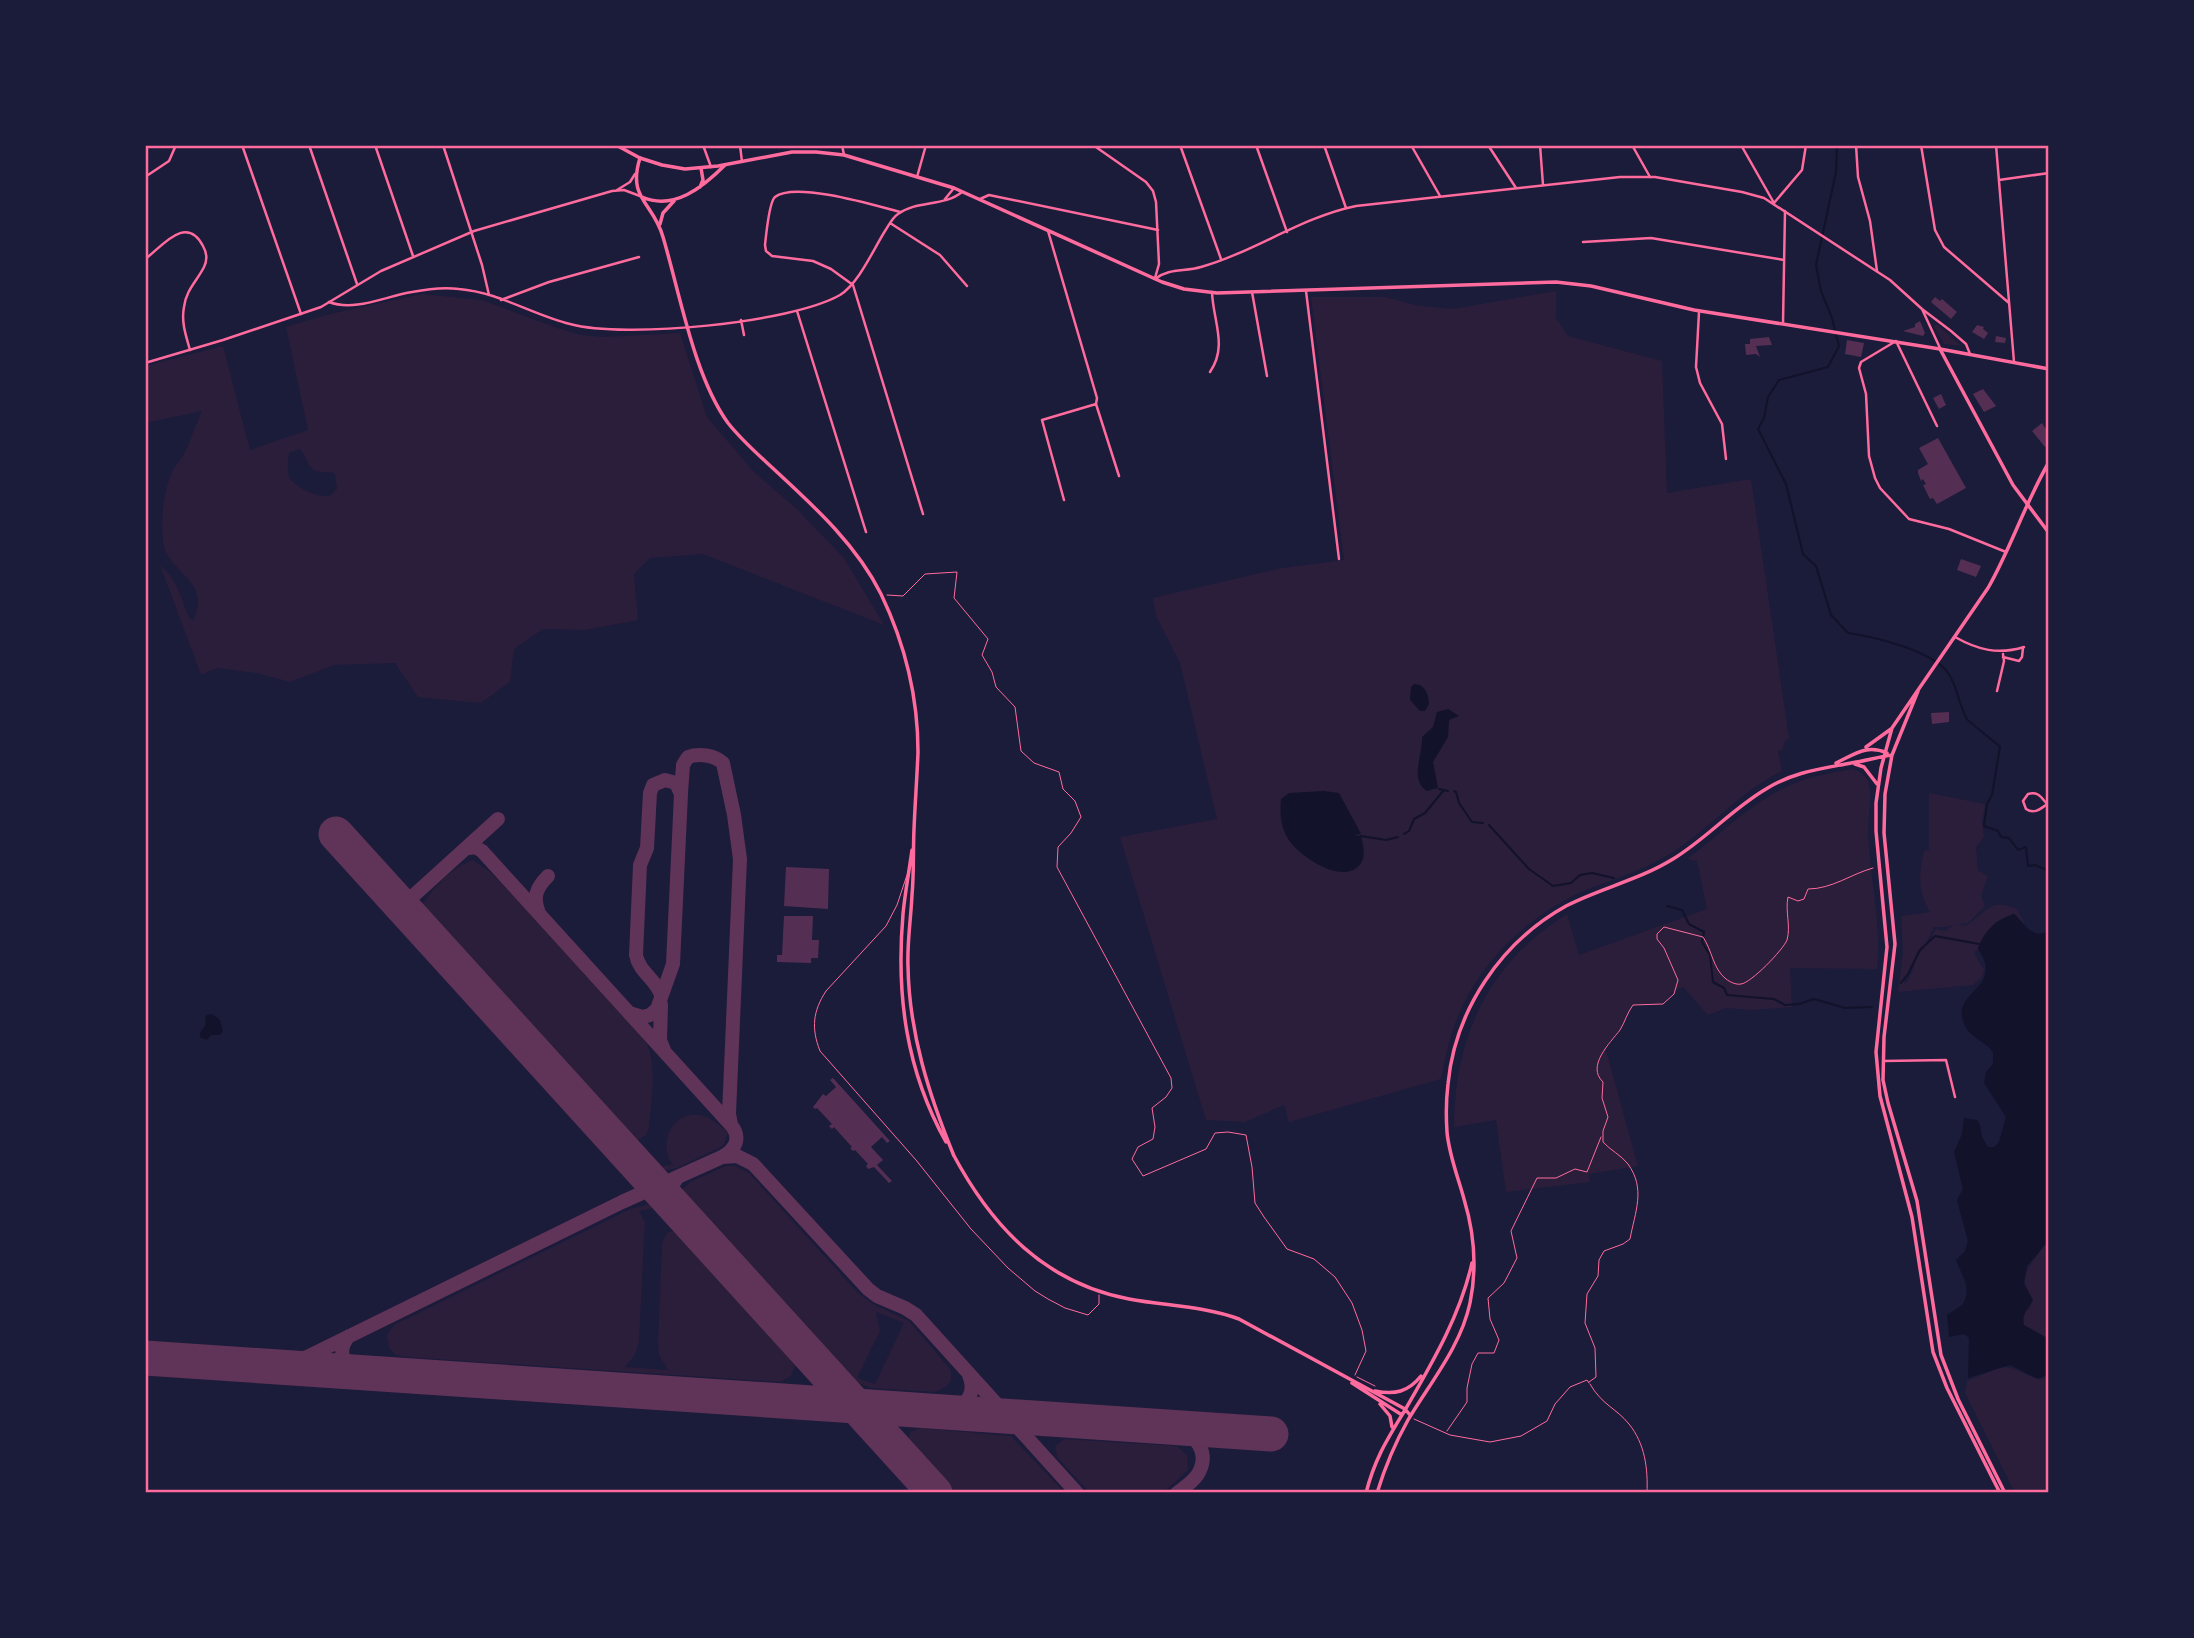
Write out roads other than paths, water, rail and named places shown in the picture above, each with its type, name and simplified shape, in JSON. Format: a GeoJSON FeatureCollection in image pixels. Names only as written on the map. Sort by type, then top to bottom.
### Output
{"type":"FeatureCollection","features":[{"type":"Feature","properties":{"kind":"main road"},"geometry":{"type":"LineString","coordinates":[[616,145],[640,158],[670,167],[701,169],[792,152],[844,155],[954,188],[1155,279],[1184,289],[1252,292],[1549,282],[1591,286],[1699,311],[1896,341],[2049,369]]}},
{"type":"Feature","properties":{"kind":"main road"},"geometry":{"type":"LineString","coordinates":[[640,158],[635,174],[635,186],[660,226],[708,386],[727,421],[748,445],[836,530],[854,552],[880,592],[900,639],[915,706],[918,754],[908,963],[912,1020],[932,1096],[954,1156]]}},
{"type":"Feature","properties":{"kind":"main road"},"geometry":{"type":"LineString","coordinates":[[660,226],[663,213],[676,200],[699,189],[725,165]]}},
{"type":"Feature","properties":{"kind":"main road"},"geometry":{"type":"LineString","coordinates":[[699,189],[703,180],[701,169]]}},
{"type":"Feature","properties":{"kind":"main road"},"geometry":{"type":"LineString","coordinates":[[641,197],[649,200],[676,200]]}},
{"type":"Feature","properties":{"kind":"main road"},"geometry":{"type":"LineString","coordinates":[[1940,349],[2004,470],[2049,533]]}},
{"type":"Feature","properties":{"kind":"main road"},"geometry":{"type":"LineString","coordinates":[[2000,1493],[1938,1366],[1930,1339],[1909,1203],[1884,1114],[1877,1077],[1877,1037],[1887,947],[1876,831],[1878,786],[1892,728],[1988,588],[2049,462]]}},
{"type":"Feature","properties":{"kind":"main road"},"geometry":{"type":"LineString","coordinates":[[1921,683],[1892,755],[1886,781],[1884,814],[1895,931],[1895,957],[1884,1037],[1886,1094],[1917,1201],[1938,1343],[1947,1375],[2005,1493]]}},
{"type":"Feature","properties":{"kind":"main road"},"geometry":{"type":"LineString","coordinates":[[1832,765],[1862,749],[1892,728]]}},
{"type":"Feature","properties":{"kind":"main road"},"geometry":{"type":"LineString","coordinates":[[1862,749],[1872,748],[1892,755]]}},
{"type":"Feature","properties":{"kind":"main road"},"geometry":{"type":"LineString","coordinates":[[1377,1493],[1385,1467],[1408,1421],[1462,1329],[1473,1288],[1471,1229],[1447,1133],[1448,1083],[1461,1028],[1475,996],[1495,967],[1531,931],[1567,906],[1659,868],[1684,853],[1750,800],[1779,781],[1801,772],[1849,764],[1885,754]]}},
{"type":"Feature","properties":{"kind":"main road"},"geometry":{"type":"LineString","coordinates":[[1849,764],[1864,767],[1878,786]]}},
{"type":"Feature","properties":{"kind":"main road"},"geometry":{"type":"LineString","coordinates":[[914,831],[903,911],[900,961],[903,1020],[919,1083],[933,1117],[978,1198],[1008,1235],[1038,1259],[1099,1291],[1127,1298],[1209,1310],[1232,1317],[1269,1334],[1402,1415],[1412,1418]]}},
{"type":"Feature","properties":{"kind":"main road"},"geometry":{"type":"LineString","coordinates":[[1366,1493],[1376,1462],[1391,1432],[1460,1308],[1472,1257]]}},
{"type":"Feature","properties":{"kind":"main road"},"geometry":{"type":"LineString","coordinates":[[1927,1314],[1933,1313]]}},
{"type":"Feature","properties":{"kind":"main road"},"geometry":{"type":"LineString","coordinates":[[1363,1386],[1389,1393],[1404,1390],[1419,1378],[1430,1363]]}},
{"type":"Feature","properties":{"kind":"main road"},"geometry":{"type":"LineString","coordinates":[[1346,1379],[1405,1409],[1412,1418]]}},
{"type":"Feature","properties":{"kind":"main road"},"geometry":{"type":"LineString","coordinates":[[1374,1398],[1390,1416],[1391,1432]]}},
{"type":"Feature","properties":{"kind":"street"},"geometry":{"type":"LineString","coordinates":[[145,177],[169,161],[176,145]]}},
{"type":"Feature","properties":{"kind":"street"},"geometry":{"type":"LineString","coordinates":[[242,145],[301,314]]}},
{"type":"Feature","properties":{"kind":"street"},"geometry":{"type":"LineString","coordinates":[[309,145],[358,286]]}},
{"type":"Feature","properties":{"kind":"street"},"geometry":{"type":"LineString","coordinates":[[375,145],[413,256]]}},
{"type":"Feature","properties":{"kind":"street"},"geometry":{"type":"LineString","coordinates":[[443,145],[489,295]]}},
{"type":"Feature","properties":{"kind":"street"},"geometry":{"type":"LineString","coordinates":[[703,145],[711,167]]}},
{"type":"Feature","properties":{"kind":"street"},"geometry":{"type":"LineString","coordinates":[[740,145],[742,162]]}},
{"type":"Feature","properties":{"kind":"street"},"geometry":{"type":"LineString","coordinates":[[842,145],[844,155]]}},
{"type":"Feature","properties":{"kind":"street"},"geometry":{"type":"LineString","coordinates":[[917,177],[926,145]]}},
{"type":"Feature","properties":{"kind":"street"},"geometry":{"type":"LineString","coordinates":[[1093,145],[1152,188],[1156,199],[1158,230],[1159,264],[1155,279]]}},
{"type":"Feature","properties":{"kind":"street"},"geometry":{"type":"LineString","coordinates":[[1180,145],[1221,259]]}},
{"type":"Feature","properties":{"kind":"street"},"geometry":{"type":"LineString","coordinates":[[1256,145],[1287,232]]}},
{"type":"Feature","properties":{"kind":"street"},"geometry":{"type":"LineString","coordinates":[[1324,145],[1346,208]]}},
{"type":"Feature","properties":{"kind":"street"},"geometry":{"type":"LineString","coordinates":[[1488,145],[1516,188]]}},
{"type":"Feature","properties":{"kind":"street"},"geometry":{"type":"LineString","coordinates":[[1540,145],[1543,185]]}},
{"type":"Feature","properties":{"kind":"street"},"geometry":{"type":"LineString","coordinates":[[1632,145],[1650,177]]}},
{"type":"Feature","properties":{"kind":"street"},"geometry":{"type":"LineString","coordinates":[[1741,145],[1774,203]]}},
{"type":"Feature","properties":{"kind":"street"},"geometry":{"type":"LineString","coordinates":[[1774,203],[1803,167],[1806,145]]}},
{"type":"Feature","properties":{"kind":"street"},"geometry":{"type":"LineString","coordinates":[[1856,145],[1858,177],[1870,221],[1877,271]]}},
{"type":"Feature","properties":{"kind":"street"},"geometry":{"type":"LineString","coordinates":[[1921,145],[1935,230],[1944,247],[2009,303]]}},
{"type":"Feature","properties":{"kind":"street"},"geometry":{"type":"LineString","coordinates":[[1996,145],[2014,362]]}},
{"type":"Feature","properties":{"kind":"street"},"geometry":{"type":"LineString","coordinates":[[1413,146],[1440,195]]}},
{"type":"Feature","properties":{"kind":"street"},"geometry":{"type":"LineString","coordinates":[[1999,180],[2049,173]]}},
{"type":"Feature","properties":{"kind":"street"},"geometry":{"type":"LineString","coordinates":[[145,363],[301,314],[329,302],[381,271],[471,231],[615,191],[630,182],[635,174]]}},
{"type":"Feature","properties":{"kind":"street"},"geometry":{"type":"LineString","coordinates":[[1155,279],[1167,271],[1198,268],[1346,208],[1440,195],[1625,177],[1650,177],[1742,192],[1774,203],[1877,271],[1966,344],[1970,354]]}},
{"type":"Feature","properties":{"kind":"street"},"geometry":{"type":"LineString","coordinates":[[945,200],[954,188]]}},
{"type":"Feature","properties":{"kind":"street"},"geometry":{"type":"LineString","coordinates":[[615,191],[627,191],[641,197]]}},
{"type":"Feature","properties":{"kind":"street"},"geometry":{"type":"LineString","coordinates":[[329,302],[351,306],[442,288],[489,295],[588,328],[629,330],[741,320],[797,310],[826,301],[853,285],[890,223],[900,212],[922,204],[955,198],[962,192]]}},
{"type":"Feature","properties":{"kind":"street"},"geometry":{"type":"LineString","coordinates":[[900,212],[824,194],[782,194],[773,200],[765,243],[767,252],[774,256],[800,257],[813,261],[831,269],[853,285],[923,514]]}},
{"type":"Feature","properties":{"kind":"street"},"geometry":{"type":"LineString","coordinates":[[980,199],[989,195],[1158,230]]}},
{"type":"Feature","properties":{"kind":"street"},"geometry":{"type":"LineString","coordinates":[[1783,323],[1786,211]]}},
{"type":"Feature","properties":{"kind":"street"},"geometry":{"type":"LineString","coordinates":[[890,223],[940,255],[967,286]]}},
{"type":"Feature","properties":{"kind":"street"},"geometry":{"type":"LineString","coordinates":[[1048,231],[1097,398],[1096,404],[1119,475]]}},
{"type":"Feature","properties":{"kind":"street"},"geometry":{"type":"LineString","coordinates":[[145,259],[166,239],[177,234],[192,235],[203,246],[205,265],[190,288],[183,310],[190,350]]}},
{"type":"Feature","properties":{"kind":"street"},"geometry":{"type":"LineString","coordinates":[[1583,242],[1651,238],[1784,260]]}},
{"type":"Feature","properties":{"kind":"street"},"geometry":{"type":"LineString","coordinates":[[501,300],[549,282],[639,257]]}},
{"type":"Feature","properties":{"kind":"street"},"geometry":{"type":"LineString","coordinates":[[1306,290],[1339,559]]}},
{"type":"Feature","properties":{"kind":"street"},"geometry":{"type":"LineString","coordinates":[[1210,372],[1219,359],[1220,351],[1220,335],[1212,307],[1212,292]]}},
{"type":"Feature","properties":{"kind":"street"},"geometry":{"type":"LineString","coordinates":[[1252,292],[1267,376]]}},
{"type":"Feature","properties":{"kind":"street"},"geometry":{"type":"LineString","coordinates":[[1922,309],[1940,349]]}},
{"type":"Feature","properties":{"kind":"street"},"geometry":{"type":"LineString","coordinates":[[797,310],[866,532]]}},
{"type":"Feature","properties":{"kind":"street"},"geometry":{"type":"LineString","coordinates":[[1699,311],[1696,367],[1700,383],[1722,424],[1726,460]]}},
{"type":"Feature","properties":{"kind":"street"},"geometry":{"type":"LineString","coordinates":[[741,320],[744,335]]}},
{"type":"Feature","properties":{"kind":"street"},"geometry":{"type":"LineString","coordinates":[[1937,426],[1896,341],[1859,364],[1866,396],[1872,470],[1880,488],[1901,512],[1916,522],[1949,529],[2006,552]]}},
{"type":"Feature","properties":{"kind":"street"},"geometry":{"type":"LineString","coordinates":[[1064,500],[1042,420],[1096,404]]}},
{"type":"Feature","properties":{"kind":"street"},"geometry":{"type":"LineString","coordinates":[[1955,637],[1982,649],[2019,661],[2024,647],[2003,655]]}},
{"type":"Feature","properties":{"kind":"street"},"geometry":{"type":"LineString","coordinates":[[1997,691],[2003,655]]}},
{"type":"Feature","properties":{"kind":"street"},"geometry":{"type":"LineString","coordinates":[[2034,793],[2048,803],[2032,812],[2026,809],[2023,801],[2028,794],[2034,793]]}},
{"type":"Feature","properties":{"kind":"street"},"geometry":{"type":"LineString","coordinates":[[1884,1061],[1946,1060],[1955,1097]]}},
{"type":"Feature","properties":{"kind":"lane"},"geometry":{"type":"LineString","coordinates":[[909,866],[897,905],[886,926],[826,990],[819,1002],[814,1020],[820,1051],[916,1160],[971,1229],[1023,1282],[1065,1308],[1088,1315],[1099,1304],[1099,1291]]}},
{"type":"Feature","properties":{"kind":"waterway"},"geometry":{"type":"LineString","coordinates":[[1837,145],[1836,172],[1816,265],[1821,291],[1839,346],[1828,367],[1779,380],[1768,397],[1764,418],[1758,429],[1786,484],[1803,554],[1816,566],[1831,615],[1848,633],[1913,650],[1945,669],[1967,719],[2000,747],[1984,826],[1998,831],[2001,837],[2009,838],[2018,850],[2026,847],[2028,866],[2035,865],[2049,871]]}},
{"type":"Feature","properties":{"kind":"waterway"},"geometry":{"type":"LineString","coordinates":[[1439,789],[1448,791]]}},
{"type":"Feature","properties":{"kind":"waterway"},"geometry":{"type":"LineString","coordinates":[[1404,834],[1409,831],[1414,819],[1425,813],[1443,791]]}},
{"type":"Feature","properties":{"kind":"waterway"},"geometry":{"type":"LineString","coordinates":[[1454,791],[1472,822],[1483,823]]}},
{"type":"Feature","properties":{"kind":"waterway"},"geometry":{"type":"LineString","coordinates":[[1489,825],[1529,869],[1553,886],[1571,883],[1580,875],[1592,873],[1614,878]]}},
{"type":"Feature","properties":{"kind":"waterway"},"geometry":{"type":"LineString","coordinates":[[1361,836],[1386,840],[1398,837]]}},
{"type":"Feature","properties":{"kind":"waterway"},"geometry":{"type":"LineString","coordinates":[[1667,906],[1682,910],[1689,924],[1704,932],[1702,942],[1710,955],[1713,982],[1724,988],[1727,995],[1774,999],[1785,1005],[1814,999],[1845,1008],[1872,1007]]}},
{"type":"Feature","properties":{"kind":"waterway"},"geometry":{"type":"LineString","coordinates":[[1901,983],[1920,950],[1935,936],[1979,944]]}}]}
